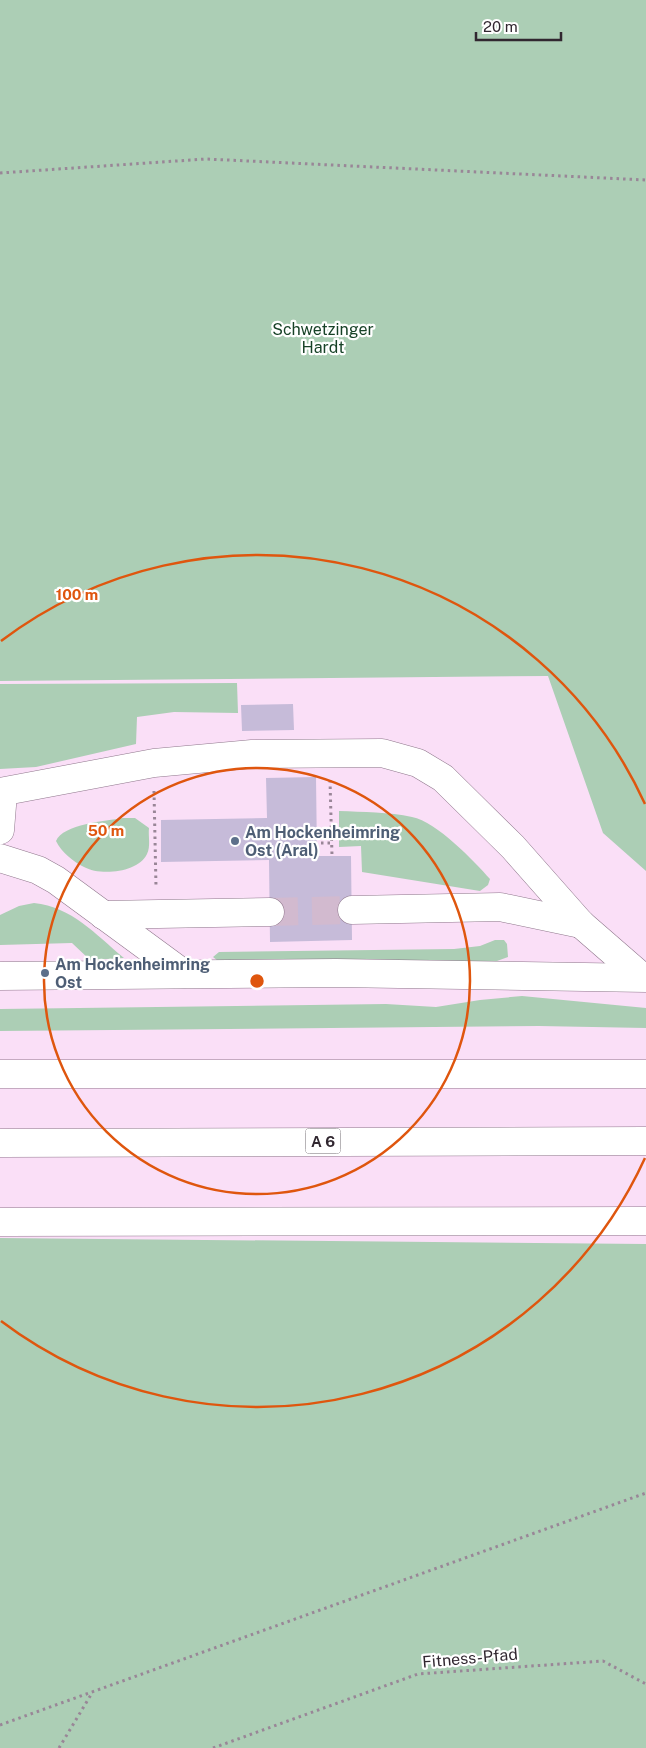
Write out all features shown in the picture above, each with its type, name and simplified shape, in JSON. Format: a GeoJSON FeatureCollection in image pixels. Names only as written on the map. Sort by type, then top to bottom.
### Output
{"type":"FeatureCollection","features":[{"type":"Feature","properties":{"kind":"main road"},"geometry":{"type":"LineString","coordinates":[[0,830],[2,793],[154,763],[252,754],[382,753],[418,763],[443,778],[513,847],[581,924],[644,978]]}},
{"type":"Feature","properties":{"kind":"main road"},"geometry":{"type":"LineString","coordinates":[[0,858],[38,870],[76,892],[103,915],[184,974]]}},
{"type":"Feature","properties":{"kind":"main road"},"geometry":{"type":"LineString","coordinates":[[352,910],[500,907],[581,924]]}},
{"type":"Feature","properties":{"kind":"main road"},"geometry":{"type":"LineString","coordinates":[[103,915],[270,912]]}},
{"type":"Feature","properties":{"kind":"main road"},"geometry":{"type":"LineString","coordinates":[[0,976],[356,973],[644,978]]}},
{"type":"Feature","properties":{"kind":"main road"},"geometry":{"type":"LineString","coordinates":[[0,1074],[646,1074]]}},
{"type":"Feature","properties":{"kind":"main road","name":"A 6"},"geometry":{"type":"LineString","coordinates":[[0,1143],[646,1141]]}},
{"type":"Feature","properties":{"kind":"main road"},"geometry":{"type":"LineString","coordinates":[[0,1222],[646,1221]]}},
{"type":"Feature","properties":{"kind":"path"},"geometry":{"type":"LineString","coordinates":[[0,173],[206,159],[646,180]]}},
{"type":"Feature","properties":{"kind":"path"},"geometry":{"type":"LineString","coordinates":[[330,752],[332,856]]}},
{"type":"Feature","properties":{"kind":"path"},"geometry":{"type":"LineString","coordinates":[[154,763],[156,914]]}},
{"type":"Feature","properties":{"kind":"path"},"geometry":{"type":"LineString","coordinates":[[308,843],[331,843]]}},
{"type":"Feature","properties":{"kind":"path"},"geometry":{"type":"LineString","coordinates":[[0,1725],[646,1493]]}},
{"type":"Feature","properties":{"kind":"path","name":"Fitness-Pfad"},"geometry":{"type":"LineString","coordinates":[[213,1748],[418,1674],[603,1661],[646,1684]]}},
{"type":"Feature","properties":{"kind":"path"},"geometry":{"type":"LineString","coordinates":[[59,1748],[93,1692]]}},
{"type":"Feature","properties":{"kind":"green space","name":"Schwetzinger Hardt"},"geometry":{"type":"Polygon","coordinates":[[[0,0],[646,0],[646,871],[603,833],[548,676],[0,681],[0,0]]]}},
{"type":"Feature","properties":{"kind":"green space"},"geometry":{"type":"Polygon","coordinates":[[[237,683],[238,713],[174,712],[137,717],[136,744],[36,767],[0,769],[0,684],[237,683]]]}},
{"type":"Feature","properties":{"kind":"green space"},"geometry":{"type":"Polygon","coordinates":[[[339,811],[394,814],[422,820],[443,834],[465,853],[490,879],[488,885],[480,891],[362,872],[361,846],[339,847],[339,811]]]}},
{"type":"Feature","properties":{"kind":"green space"},"geometry":{"type":"Polygon","coordinates":[[[123,818],[135,818],[149,828],[147,854],[136,865],[127,869],[109,872],[91,870],[68,856],[56,841],[60,835],[76,827],[123,818]]]}},
{"type":"Feature","properties":{"kind":"green space"},"geometry":{"type":"Polygon","coordinates":[[[34,903],[60,910],[72,916],[93,931],[124,958],[90,960],[72,943],[0,945],[0,915],[19,906],[34,903]]]}},
{"type":"Feature","properties":{"kind":"green space"},"geometry":{"type":"Polygon","coordinates":[[[495,940],[504,940],[507,944],[508,957],[497,961],[218,961],[213,957],[219,952],[454,949],[480,946],[495,940]]]}},
{"type":"Feature","properties":{"kind":"green space"},"geometry":{"type":"Polygon","coordinates":[[[522,996],[646,1008],[646,1028],[539,1026],[0,1031],[0,1009],[386,1004],[436,1007],[522,996]]]}},
{"type":"Feature","properties":{"kind":"green space"},"geometry":{"type":"Polygon","coordinates":[[[0,1238],[646,1244],[646,1748],[0,1748],[0,1238]]]}},
{"type":"Feature","properties":{"kind":"building"},"geometry":{"type":"Polygon","coordinates":[[[293,704],[294,730],[242,731],[241,705],[293,704]]]}},
{"type":"Feature","properties":{"kind":"building"},"geometry":{"type":"Polygon","coordinates":[[[316,777],[317,856],[351,856],[352,940],[270,942],[269,860],[161,862],[161,820],[267,818],[266,778],[316,777]]]}},
{"type":"Feature","properties":{"kind":"tunnel"},"geometry":{"type":"LineString","coordinates":[[270,912],[352,910]]}},
{"type":"Feature","properties":{"kind":"place","name":"Am Hockenheimring Ost (Aral)"},"geometry":{"type":"Point","coordinates":[235,841]}},
{"type":"Feature","properties":{"kind":"place","name":"Am Hockenheimring Ost"},"geometry":{"type":"Point","coordinates":[45,973]}}]}
